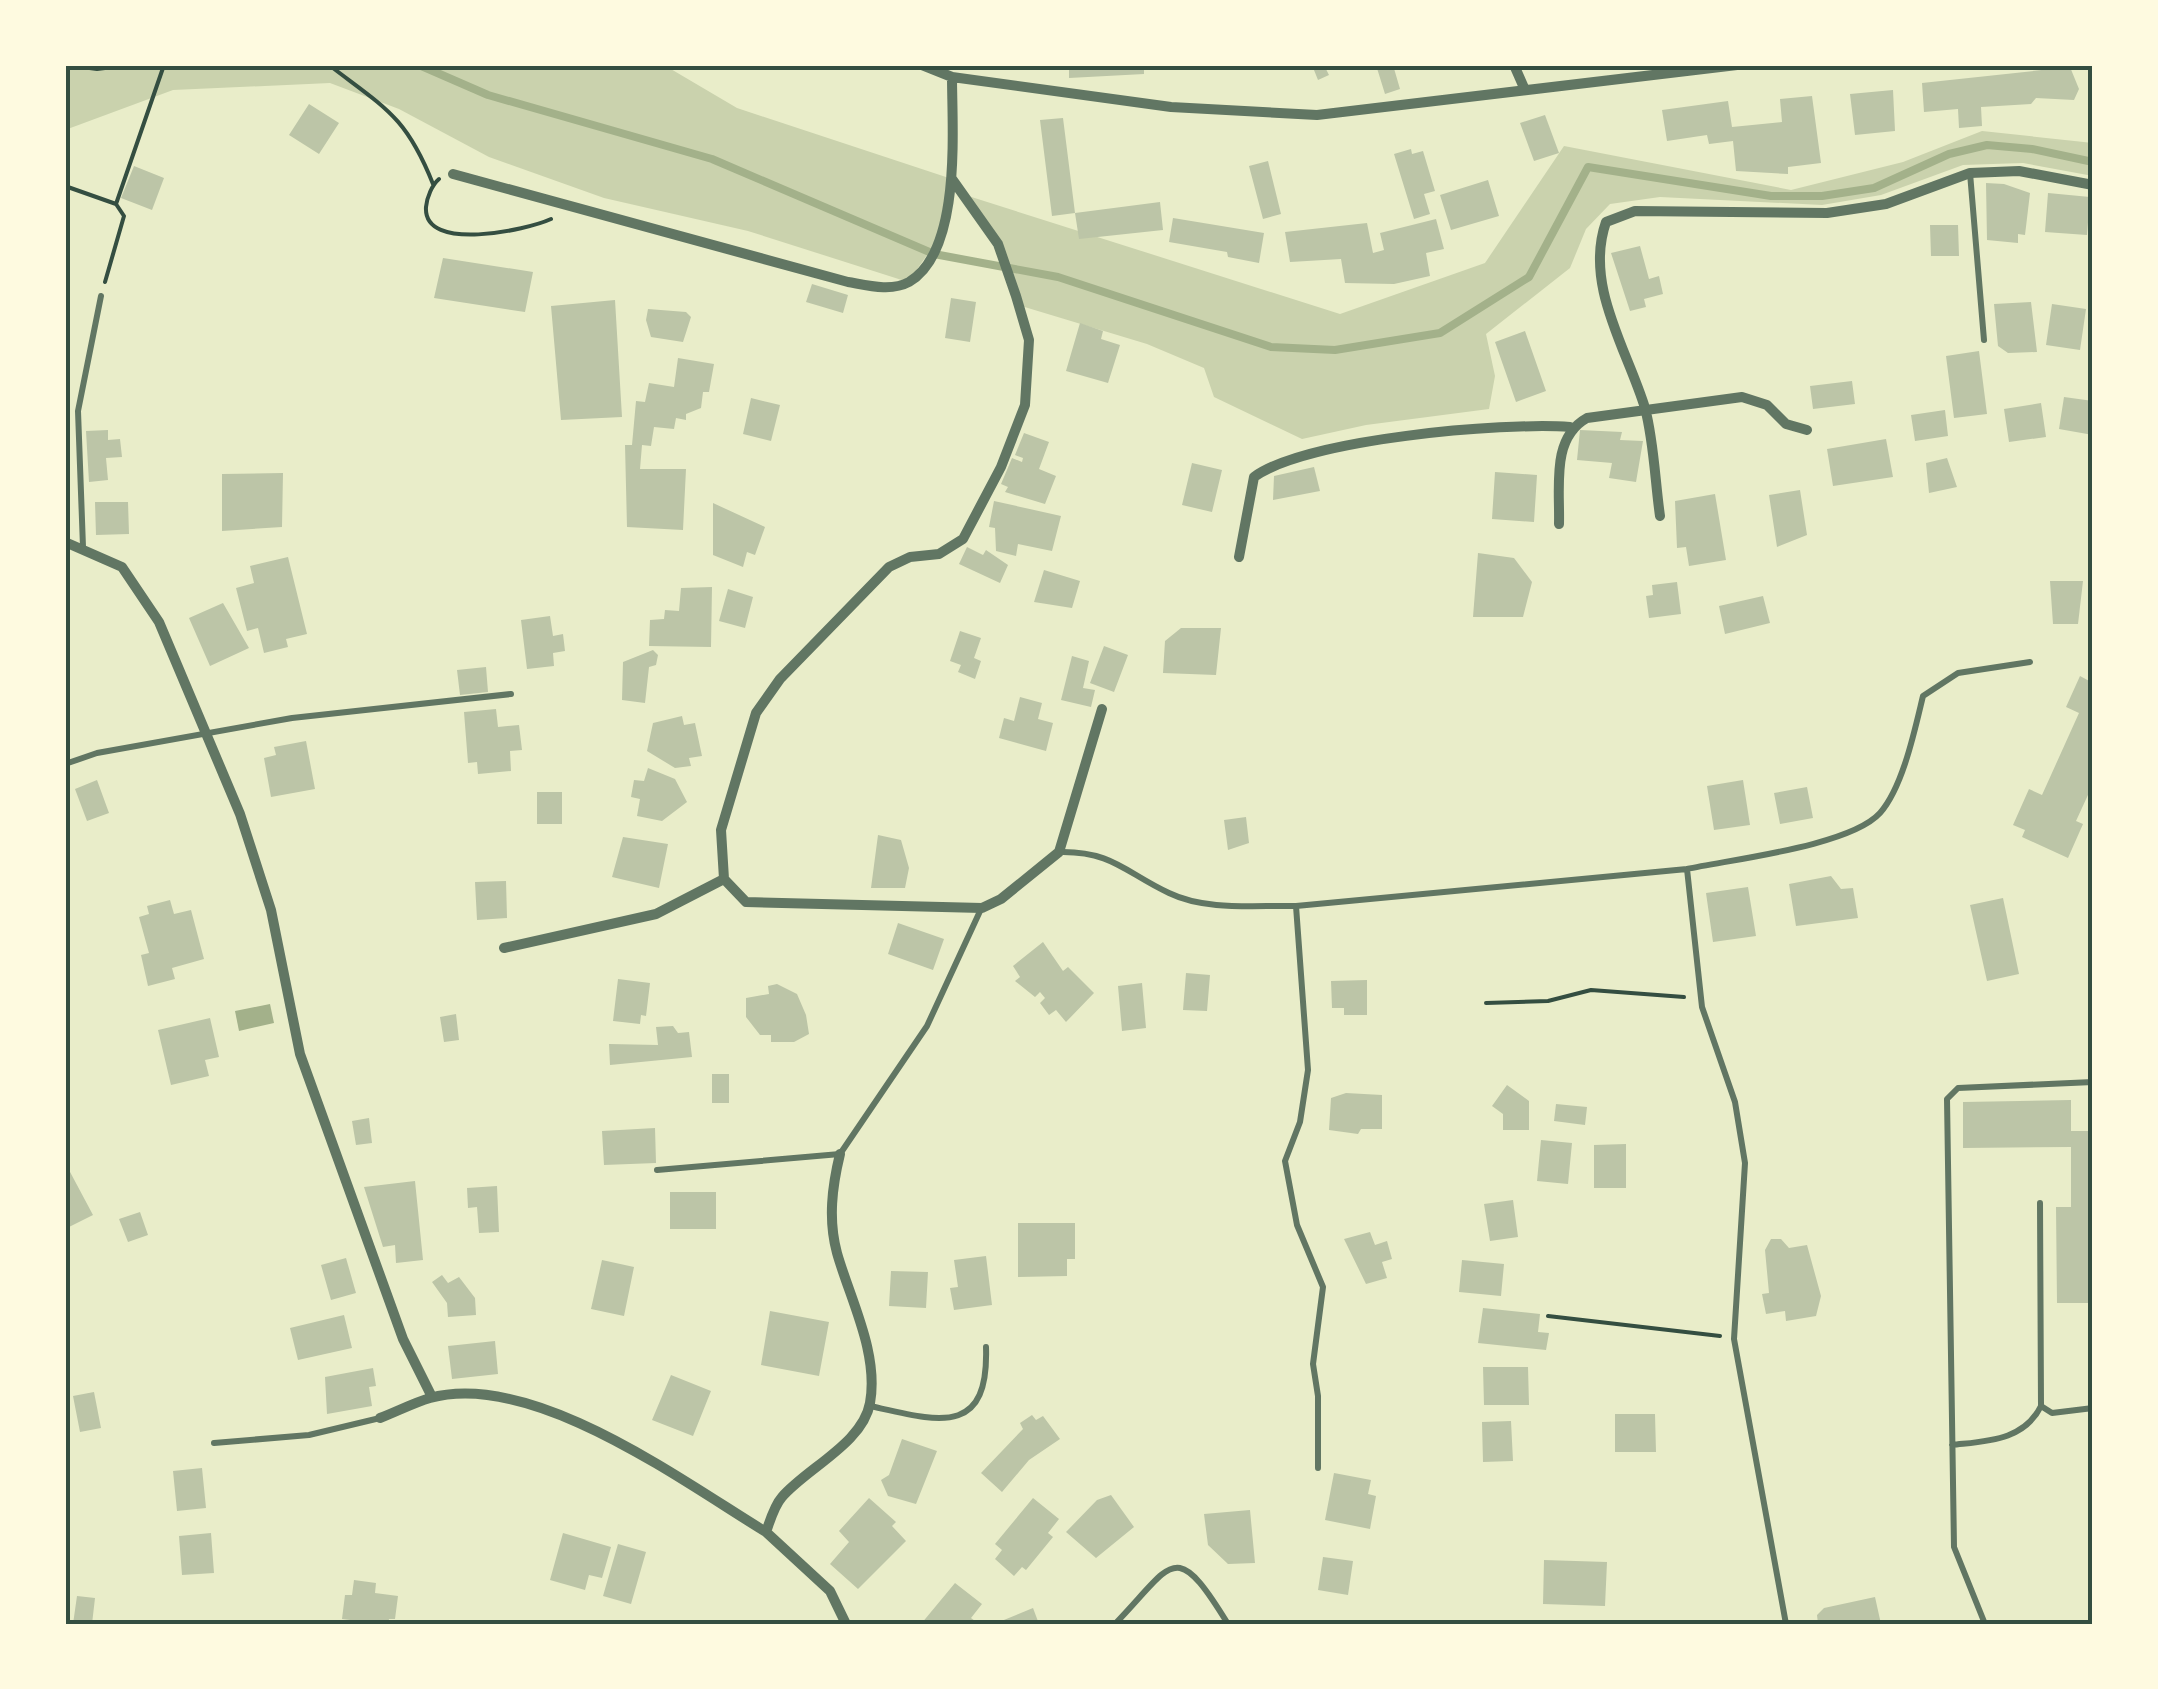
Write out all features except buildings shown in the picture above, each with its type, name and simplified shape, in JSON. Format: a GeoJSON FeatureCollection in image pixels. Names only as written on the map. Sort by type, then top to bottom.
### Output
{"type":"FeatureCollection","features":[{"type":"Feature","properties":{"kind":"street"},"geometry":{"type":"LineString","coordinates":[[922,65],[952,76],[1171,107],[1317,116],[1737,65]]}},
{"type":"Feature","properties":{"kind":"street"},"geometry":{"type":"LineString","coordinates":[[1514,65],[1525,90]]}},
{"type":"Feature","properties":{"kind":"street"},"geometry":{"type":"LineString","coordinates":[[453,174],[872,286],[908,282],[920,272],[940,238],[952,179],[952,76]]}},
{"type":"Feature","properties":{"kind":"street"},"geometry":{"type":"LineString","coordinates":[[1660,516],[1646,411],[1603,289],[1598,246],[1606,222],[1635,211],[1828,213],[1886,204],[1970,173],[2019,172],[2093,185]]}},
{"type":"Feature","properties":{"kind":"street"},"geometry":{"type":"LineString","coordinates":[[952,179],[998,244],[1016,296],[1028,340],[1030,370],[1025,405],[1001,467],[954,548],[910,557],[889,567],[768,694],[745,745],[722,830],[724,879],[746,902],[982,908],[1001,899],[1059,852],[1102,710]]}},
{"type":"Feature","properties":{"kind":"street"},"geometry":{"type":"LineString","coordinates":[[1240,558],[1254,477],[1274,463],[1329,448],[1522,423],[1570,427],[1587,418],[1742,397],[1767,406],[1786,424],[1807,430]]}},
{"type":"Feature","properties":{"kind":"street"},"geometry":{"type":"LineString","coordinates":[[1558,524],[1562,443],[1570,427]]}},
{"type":"Feature","properties":{"kind":"street"},"geometry":{"type":"LineString","coordinates":[[1238,487],[1252,488]]}},
{"type":"Feature","properties":{"kind":"street"},"geometry":{"type":"LineString","coordinates":[[65,542],[83,546],[122,567],[148,600],[207,734],[240,814],[271,910],[306,1070],[403,1339],[432,1397]]}},
{"type":"Feature","properties":{"kind":"street"},"geometry":{"type":"LineString","coordinates":[[504,948],[656,914],[724,879]]}},
{"type":"Feature","properties":{"kind":"street"},"geometry":{"type":"LineString","coordinates":[[766,1532],[779,1499],[847,1440],[870,1406],[864,1340],[836,1250],[832,1217],[832,1187],[840,1154]]}},
{"type":"Feature","properties":{"kind":"street"},"geometry":{"type":"LineString","coordinates":[[380,1418],[432,1397],[472,1395],[514,1400],[556,1415],[654,1464],[766,1532],[830,1591],[846,1624]]}},
{"type":"Feature","properties":{"kind":"lane"},"geometry":{"type":"LineString","coordinates":[[1970,173],[1984,340]]}},
{"type":"Feature","properties":{"kind":"lane"},"geometry":{"type":"LineString","coordinates":[[83,546],[78,411],[101,296]]}},
{"type":"Feature","properties":{"kind":"lane"},"geometry":{"type":"LineString","coordinates":[[1059,852],[1106,856],[1170,894],[1196,901],[1296,906],[1687,869],[1838,838],[1880,813],[1910,748],[1923,696],[1958,673],[2030,662]]}},
{"type":"Feature","properties":{"kind":"lane"},"geometry":{"type":"LineString","coordinates":[[65,764],[97,754],[292,718],[511,694]]}},
{"type":"Feature","properties":{"kind":"lane"},"geometry":{"type":"LineString","coordinates":[[1687,869],[1702,999],[1734,1102],[1745,1163],[1734,1339],[1786,1624]]}},
{"type":"Feature","properties":{"kind":"lane"},"geometry":{"type":"LineString","coordinates":[[1296,906],[1308,1070],[1300,1122],[1284,1161],[1297,1225],[1324,1287],[1313,1364],[1318,1396],[1318,1468]]}},
{"type":"Feature","properties":{"kind":"lane"},"geometry":{"type":"LineString","coordinates":[[657,1170],[840,1154],[927,1026],[982,908]]}},
{"type":"Feature","properties":{"kind":"lane"},"geometry":{"type":"LineString","coordinates":[[1985,1624],[1954,1548],[1947,1099],[1958,1088],[2093,1082]]}},
{"type":"Feature","properties":{"kind":"lane"},"geometry":{"type":"LineString","coordinates":[[1952,1444],[1996,1440],[2020,1430],[2034,1419],[2040,1406],[2040,1204]]}},
{"type":"Feature","properties":{"kind":"lane"},"geometry":{"type":"LineString","coordinates":[[870,1406],[928,1419],[951,1418],[973,1410],[985,1390],[986,1346]]}},
{"type":"Feature","properties":{"kind":"lane"},"geometry":{"type":"LineString","coordinates":[[2040,1406],[2052,1412],[2093,1408]]}},
{"type":"Feature","properties":{"kind":"lane"},"geometry":{"type":"LineString","coordinates":[[214,1443],[309,1435],[380,1418]]}},
{"type":"Feature","properties":{"kind":"lane"},"geometry":{"type":"LineString","coordinates":[[1115,1624],[1160,1572],[1172,1566],[1186,1567],[1200,1578],[1228,1624]]}},
{"type":"Feature","properties":{"kind":"path"},"geometry":{"type":"LineString","coordinates":[[67,65],[97,70],[129,65]]}},
{"type":"Feature","properties":{"kind":"path"},"geometry":{"type":"LineString","coordinates":[[116,204],[164,65]]}},
{"type":"Feature","properties":{"kind":"path"},"geometry":{"type":"LineString","coordinates":[[328,65],[399,118],[419,150],[433,184],[426,208],[430,222],[439,230],[505,235],[574,208]]}},
{"type":"Feature","properties":{"kind":"path"},"geometry":{"type":"LineString","coordinates":[[433,184],[453,174]]}},
{"type":"Feature","properties":{"kind":"path"},"geometry":{"type":"LineString","coordinates":[[65,186],[116,204],[124,216],[101,296]]}},
{"type":"Feature","properties":{"kind":"path"},"geometry":{"type":"LineString","coordinates":[[1486,1003],[1548,1001],[1591,990],[1702,999]]}},
{"type":"Feature","properties":{"kind":"path"},"geometry":{"type":"LineString","coordinates":[[1548,1316],[1734,1339]]}},
{"type":"Feature","properties":{"kind":"shaded area"},"geometry":{"type":"Polygon","coordinates":[[[65,65],[664,65],[737,108],[952,179],[939,238],[908,282],[748,231],[604,198],[489,157],[399,109],[330,83],[173,90],[65,130],[65,65]]]}},
{"type":"Feature","properties":{"kind":"shaded area"},"geometry":{"type":"Polygon","coordinates":[[[1982,131],[2093,143],[2093,176],[2023,163],[1963,165],[1881,195],[1822,205],[1660,197],[1610,204],[1586,229],[1570,268],[1486,334],[1495,376],[1489,409],[1366,425],[1302,439],[1214,397],[1204,368],[1147,344],[1018,305],[998,244],[962,194],[1340,314],[1485,263],[1564,146],[1791,190],[1903,162],[1982,131]]]}},
{"type":"Feature","properties":{"kind":"shaded area"},"geometry":{"type":"Polygon","coordinates":[[[270,1004],[274,1023],[239,1031],[235,1011],[270,1004]]]}},
{"type":"Feature","properties":{"kind":"waterway"},"geometry":{"type":"LineString","coordinates":[[419,65],[488,95],[712,159],[934,254],[1058,277],[1271,347],[1335,350],[1440,333],[1529,277],[1588,167],[1771,196],[1822,196],[1874,188],[1949,154],[1987,145],[2032,149],[2093,162]]}}]}
